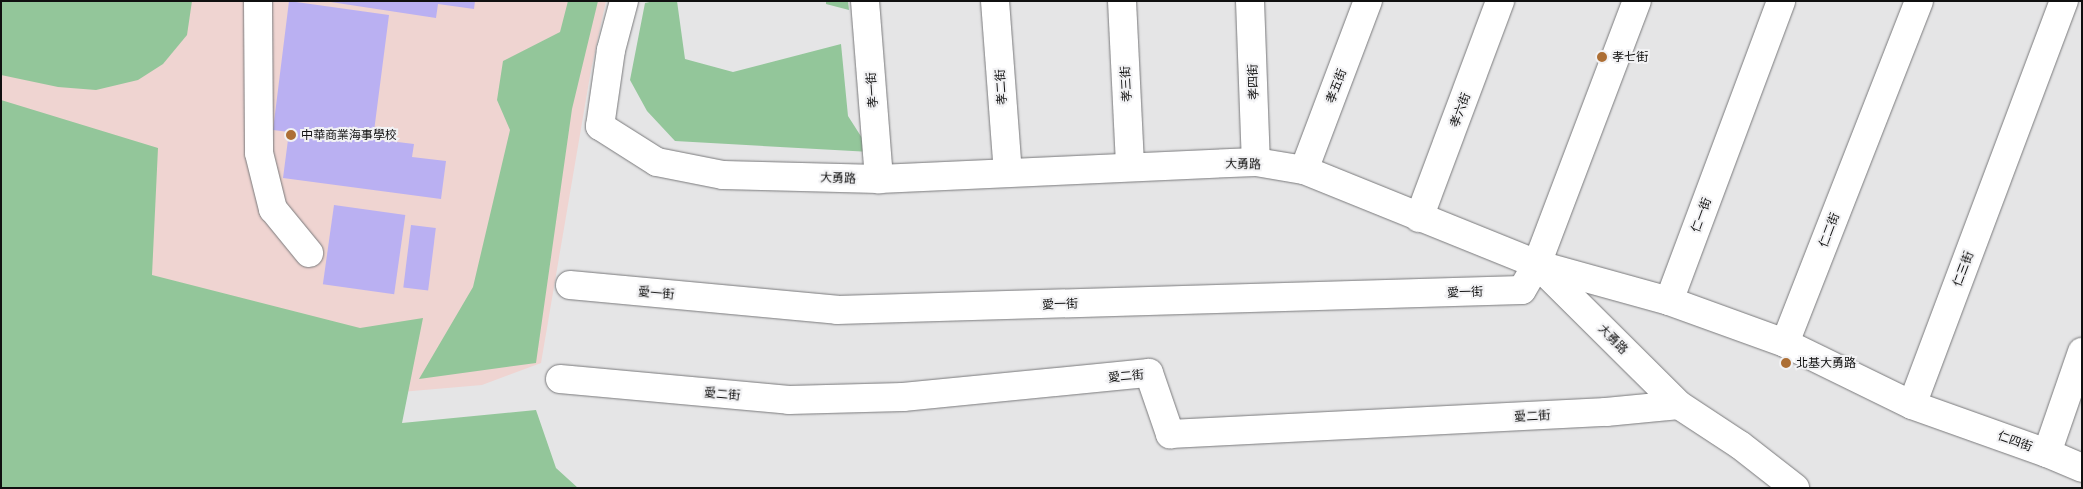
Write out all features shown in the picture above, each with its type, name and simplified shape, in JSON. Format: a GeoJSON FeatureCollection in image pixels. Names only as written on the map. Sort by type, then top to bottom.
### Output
{"type":"FeatureCollection","features":[{"type":"Feature","properties":{"kind":"street"},"geometry":{"type":"LineString","coordinates":[[258,1],[259,154],[273,209],[309,253]]}},
{"type":"Feature","properties":{"kind":"street","name":"大勇路"},"geometry":{"type":"LineString","coordinates":[[624,1],[611,50],[600,126],[657,162],[723,175],[879,179],[1130,166],[1256,162],[1304,170],[1537,264],[1679,405],[1740,445],[1795,488]]}},
{"type":"Feature","properties":{"kind":"street","name":"孝一街"},"geometry":{"type":"LineString","coordinates":[[865,1],[879,179]]}},
{"type":"Feature","properties":{"kind":"street","name":"孝二街"},"geometry":{"type":"LineString","coordinates":[[995,1],[1008,172]]}},
{"type":"Feature","properties":{"kind":"street","name":"孝三街"},"geometry":{"type":"LineString","coordinates":[[1122,1],[1130,166]]}},
{"type":"Feature","properties":{"kind":"street","name":"孝四街"},"geometry":{"type":"LineString","coordinates":[[1250,1],[1256,162]]}},
{"type":"Feature","properties":{"kind":"street","name":"孝五街"},"geometry":{"type":"LineString","coordinates":[[1304,170],[1368,1]]}},
{"type":"Feature","properties":{"kind":"street","name":"孝六街"},"geometry":{"type":"LineString","coordinates":[[1419,218],[1500,1]]}},
{"type":"Feature","properties":{"kind":"street"},"geometry":{"type":"LineString","coordinates":[[1637,1],[1537,264],[1669,301],[1785,343],[1912,405]]}},
{"type":"Feature","properties":{"kind":"street","name":"仁一街"},"geometry":{"type":"LineString","coordinates":[[1669,301],[1780,1]]}},
{"type":"Feature","properties":{"kind":"street","name":"仁二街"},"geometry":{"type":"LineString","coordinates":[[1785,343],[1919,1]]}},
{"type":"Feature","properties":{"kind":"street","name":"仁三街"},"geometry":{"type":"LineString","coordinates":[[1912,405],[2064,1]]}},
{"type":"Feature","properties":{"kind":"street","name":"愛一街"},"geometry":{"type":"LineString","coordinates":[[570,285],[837,310],[1522,290],[1537,264]]}},
{"type":"Feature","properties":{"kind":"street","name":"仁四街"},"geometry":{"type":"LineString","coordinates":[[1912,405],[2047,452],[2082,352]]}},
{"type":"Feature","properties":{"kind":"street","name":"愛二街"},"geometry":{"type":"LineString","coordinates":[[560,379],[789,400],[903,397],[1149,373],[1170,434],[1606,412],[1679,405]]}},
{"type":"Feature","properties":{"kind":"street"},"geometry":{"type":"LineString","coordinates":[[2047,452],[2082,468]]}},
{"type":"Feature","properties":{"kind":"shaded area","name":"中華商業海事學校"},"geometry":{"type":"Polygon","coordinates":[[[1,1],[606,1],[591,70],[541,363],[482,385],[389,393],[1,200],[1,1]]]}},
{"type":"Feature","properties":{"kind":"green space"},"geometry":{"type":"Polygon","coordinates":[[[1,1],[192,1],[187,35],[163,64],[138,80],[96,90],[58,87],[1,75],[1,1]]]}},
{"type":"Feature","properties":{"kind":"green space"},"geometry":{"type":"Polygon","coordinates":[[[568,1],[598,1],[572,109],[536,363],[419,379],[473,287],[510,130],[497,100],[503,61],[560,32],[568,1]]]}},
{"type":"Feature","properties":{"kind":"green space"},"geometry":{"type":"Polygon","coordinates":[[[677,1],[685,59],[733,72],[841,44],[848,116],[871,152],[675,141],[647,111],[630,80],[645,3],[677,1]]]}},
{"type":"Feature","properties":{"kind":"green space"},"geometry":{"type":"Polygon","coordinates":[[[826,1],[848,1],[849,10],[826,4],[826,1]]]}},
{"type":"Feature","properties":{"kind":"green space"},"geometry":{"type":"Polygon","coordinates":[[[1,100],[158,148],[152,275],[360,328],[423,318],[402,423],[536,410],[556,468],[578,488],[1,488],[1,100]]]}},
{"type":"Feature","properties":{"kind":"building"},"geometry":{"type":"Polygon","coordinates":[[[289,1],[389,15],[373,139],[414,144],[412,157],[446,161],[441,199],[283,178],[289,132],[273,130],[289,1]]]}},
{"type":"Feature","properties":{"kind":"building"},"geometry":{"type":"Polygon","coordinates":[[[324,1],[475,1],[474,9],[438,4],[436,18],[324,1]]]}},
{"type":"Feature","properties":{"kind":"building"},"geometry":{"type":"Polygon","coordinates":[[[334,205],[405,215],[394,294],[323,284],[334,205]]]}},
{"type":"Feature","properties":{"kind":"building"},"geometry":{"type":"Polygon","coordinates":[[[411,225],[436,228],[428,291],[403,288],[411,225]]]}},
{"type":"Feature","properties":{"kind":"place","name":"孝七街"},"geometry":{"type":"Point","coordinates":[1602,57]}},
{"type":"Feature","properties":{"kind":"place","name":"中華商業海事學校"},"geometry":{"type":"Point","coordinates":[291,135]}},
{"type":"Feature","properties":{"kind":"place","name":"北基大勇路"},"geometry":{"type":"Point","coordinates":[1786,363]}}]}
